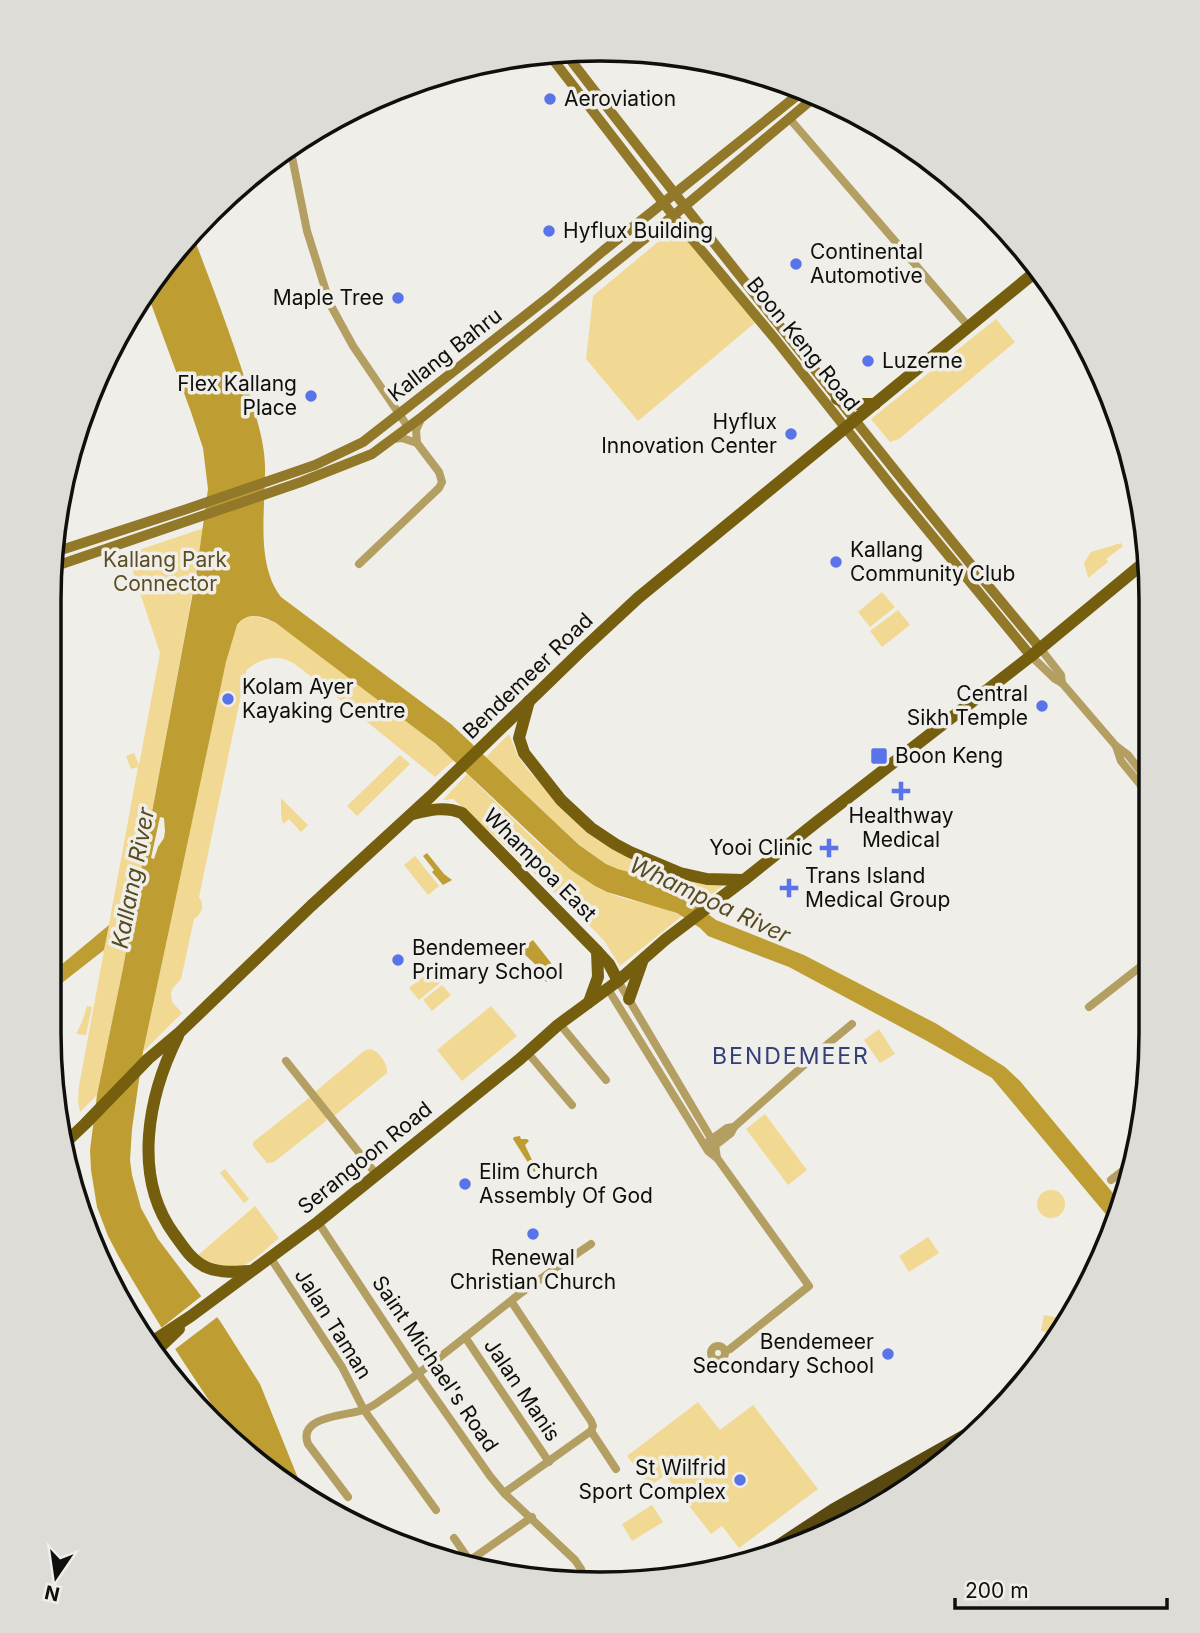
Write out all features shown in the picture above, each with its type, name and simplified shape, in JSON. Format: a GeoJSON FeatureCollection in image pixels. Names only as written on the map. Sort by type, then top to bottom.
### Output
{"type":"FeatureCollection","features":[{"type":"Feature","properties":{"kind":"highway"},"geometry":{"type":"LineString","coordinates":[[797,1534],[834,1510],[940,1450]]}},
{"type":"Feature","properties":{"kind":"main road","name":"Boon Keng Road"},"geometry":{"type":"LineString","coordinates":[[572,62],[837,399],[850,424]]}},
{"type":"Feature","properties":{"kind":"main road","name":"Boon Keng Road"},"geometry":{"type":"LineString","coordinates":[[556,63],[663,203],[776,340],[978,575],[1035,652]]}},
{"type":"Feature","properties":{"kind":"main road","name":"Kallang Bahru"},"geometry":{"type":"LineString","coordinates":[[280,483],[363,442],[399,416],[794,98]]}},
{"type":"Feature","properties":{"kind":"main road","name":"Kallang Bahru"},"geometry":{"type":"LineString","coordinates":[[62,563],[184,516],[372,454],[684,207],[808,103]]}},
{"type":"Feature","properties":{"kind":"main road","name":"Bendemeer Road"},"geometry":{"type":"LineString","coordinates":[[72,1138],[148,1059],[412,814],[638,598],[1030,277]]}},
{"type":"Feature","properties":{"kind":"main road"},"geometry":{"type":"LineString","coordinates":[[837,399],[853,404],[875,404]]}},
{"type":"Feature","properties":{"kind":"main road","name":"Kallang Bahru"},"geometry":{"type":"LineString","coordinates":[[64,550],[184,516]]}},
{"type":"Feature","properties":{"kind":"main road","name":"Serangoon Road"},"geometry":{"type":"LineString","coordinates":[[159,1342],[213,1299],[318,1222],[558,1025],[613,985],[666,939],[1035,652],[1138,568]]}},
{"type":"Feature","properties":{"kind":"main road"},"geometry":{"type":"LineString","coordinates":[[530,701],[519,738],[524,754],[561,800],[591,828],[630,852],[680,873],[707,879],[744,880]]}},
{"type":"Feature","properties":{"kind":"main road","name":"Whampoa East"},"geometry":{"type":"LineString","coordinates":[[412,814],[440,809],[462,813],[609,964],[613,985]]}},
{"type":"Feature","properties":{"kind":"main road","name":"Whampoa East"},"geometry":{"type":"LineString","coordinates":[[589,1002],[598,977],[597,951]]}},
{"type":"Feature","properties":{"kind":"main road"},"geometry":{"type":"LineString","coordinates":[[629,999],[644,959]]}},
{"type":"Feature","properties":{"kind":"main road"},"geometry":{"type":"LineString","coordinates":[[180,1032],[160,1079],[151,1119],[147,1149],[152,1186],[165,1221],[195,1261],[219,1271],[250,1272]]}},
{"type":"Feature","properties":{"kind":"street"},"geometry":{"type":"LineString","coordinates":[[789,118],[969,327]]}},
{"type":"Feature","properties":{"kind":"street"},"geometry":{"type":"LineString","coordinates":[[292,158],[307,231],[330,304],[353,346],[408,426]]}},
{"type":"Feature","properties":{"kind":"street","name":"Kallang Bahru"},"geometry":{"type":"LineString","coordinates":[[390,440],[401,438],[417,443],[418,425],[422,416]]}},
{"type":"Feature","properties":{"kind":"street"},"geometry":{"type":"LineString","coordinates":[[359,564],[439,488],[442,482],[439,472],[417,443]]}},
{"type":"Feature","properties":{"kind":"street"},"geometry":{"type":"LineString","coordinates":[[1035,652],[1061,675],[1062,683],[1139,769]]}},
{"type":"Feature","properties":{"kind":"street"},"geometry":{"type":"LineString","coordinates":[[1116,746],[1121,761],[1139,783]]}},
{"type":"Feature","properties":{"kind":"street"},"geometry":{"type":"LineString","coordinates":[[1089,1007],[1139,968]]}},
{"type":"Feature","properties":{"kind":"street"},"geometry":{"type":"LineString","coordinates":[[613,985],[629,999],[704,1128],[710,1145]]}},
{"type":"Feature","properties":{"kind":"street"},"geometry":{"type":"LineString","coordinates":[[613,985],[717,1158],[809,1286],[730,1349],[725,1350]]}},
{"type":"Feature","properties":{"kind":"street"},"geometry":{"type":"LineString","coordinates":[[710,1145],[731,1133],[734,1127],[852,1024]]}},
{"type":"Feature","properties":{"kind":"street"},"geometry":{"type":"LineString","coordinates":[[558,1025],[606,1080]]}},
{"type":"Feature","properties":{"kind":"street"},"geometry":{"type":"LineString","coordinates":[[527,1052],[572,1105]]}},
{"type":"Feature","properties":{"kind":"street"},"geometry":{"type":"LineString","coordinates":[[286,1061],[376,1174]]}},
{"type":"Feature","properties":{"kind":"street"},"geometry":{"type":"LineString","coordinates":[[710,1145],[727,1128],[734,1127]]}},
{"type":"Feature","properties":{"kind":"street"},"geometry":{"type":"LineString","coordinates":[[704,1128],[722,1132]]}},
{"type":"Feature","properties":{"kind":"street"},"geometry":{"type":"LineString","coordinates":[[1111,1180],[1120,1173]]}},
{"type":"Feature","properties":{"kind":"street","name":"Saint Michael's Road"},"geometry":{"type":"LineString","coordinates":[[318,1222],[489,1476],[575,1560],[582,1571]]}},
{"type":"Feature","properties":{"kind":"street","name":"Jalan Taman"},"geometry":{"type":"LineString","coordinates":[[348,1497],[308,1444],[306,1437],[309,1428],[322,1420],[364,1410],[419,1373],[511,1301],[591,1244]]}},
{"type":"Feature","properties":{"kind":"street","name":"Jalan Taman"},"geometry":{"type":"LineString","coordinates":[[270,1257],[342,1367],[364,1410],[436,1510]]}},
{"type":"Feature","properties":{"kind":"street"},"geometry":{"type":"LineString","coordinates":[[504,1493],[591,1431],[593,1426],[511,1301]]}},
{"type":"Feature","properties":{"kind":"street","name":"Jalan Manis"},"geometry":{"type":"LineString","coordinates":[[465,1337],[549,1462]]}},
{"type":"Feature","properties":{"kind":"street"},"geometry":{"type":"LineString","coordinates":[[591,1431],[617,1469]]}},
{"type":"Feature","properties":{"kind":"street"},"geometry":{"type":"LineString","coordinates":[[476,1556],[532,1517]]}},
{"type":"Feature","properties":{"kind":"street"},"geometry":{"type":"LineString","coordinates":[[454,1538],[464,1554]]}},
{"type":"Feature","properties":{"kind":"green space"},"geometry":{"type":"Polygon","coordinates":[[[676,227],[757,321],[638,421],[586,359],[593,296],[676,227]]]}},
{"type":"Feature","properties":{"kind":"green space"},"geometry":{"type":"Polygon","coordinates":[[[996,319],[1015,342],[899,439],[890,442],[871,419],[996,319]]]}},
{"type":"Feature","properties":{"kind":"green space","name":"Kallang Park Connector"},"geometry":{"type":"Polygon","coordinates":[[[204,528],[163,754],[204,763],[237,625],[245,618],[254,616],[272,621],[290,633],[454,760],[435,777],[289,661],[266,659],[246,671],[199,897],[202,909],[194,919],[181,979],[171,993],[172,1002],[182,1013],[143,1052],[203,767],[162,758],[97,1095],[80,1112],[79,1086],[138,767],[131,769],[126,756],[134,753],[139,765],[160,653],[127,554],[204,528]]]}},
{"type":"Feature","properties":{"kind":"green space"},"geometry":{"type":"Polygon","coordinates":[[[1121,543],[1123,546],[1106,559],[1108,562],[1088,578],[1084,563],[1091,552],[1121,543]]]}},
{"type":"Feature","properties":{"kind":"green space"},"geometry":{"type":"Polygon","coordinates":[[[882,592],[895,607],[870,627],[858,612],[882,592]]]}},
{"type":"Feature","properties":{"kind":"green space"},"geometry":{"type":"Polygon","coordinates":[[[898,610],[910,625],[882,647],[870,631],[898,610]]]}},
{"type":"Feature","properties":{"kind":"green space"},"geometry":{"type":"Polygon","coordinates":[[[509,734],[518,756],[528,770],[558,801],[606,841],[724,885],[697,905],[669,885],[606,864],[579,845],[486,757],[509,734]]]}},
{"type":"Feature","properties":{"kind":"green space"},"geometry":{"type":"Polygon","coordinates":[[[400,755],[410,764],[357,816],[347,806],[400,755]]]}},
{"type":"Feature","properties":{"kind":"green space"},"geometry":{"type":"Polygon","coordinates":[[[467,774],[532,837],[586,880],[614,895],[682,916],[620,966],[596,932],[497,838],[453,799],[443,800],[467,774]]]}},
{"type":"Feature","properties":{"kind":"green space"},"geometry":{"type":"Polygon","coordinates":[[[281,798],[308,825],[301,832],[289,819],[283,824],[281,798]]]}},
{"type":"Feature","properties":{"kind":"green space"},"geometry":{"type":"Polygon","coordinates":[[[415,856],[439,886],[428,895],[404,865],[415,856]]]}},
{"type":"Feature","properties":{"kind":"green space"},"geometry":{"type":"Polygon","coordinates":[[[433,969],[442,981],[419,1000],[409,988],[433,969]]]}},
{"type":"Feature","properties":{"kind":"green space"},"geometry":{"type":"Polygon","coordinates":[[[442,985],[451,995],[432,1011],[423,1000],[442,985]]]}},
{"type":"Feature","properties":{"kind":"green space"},"geometry":{"type":"Polygon","coordinates":[[[87,1006],[92,1007],[86,1035],[76,1034],[82,1022],[87,1006]]]}},
{"type":"Feature","properties":{"kind":"green space"},"geometry":{"type":"Polygon","coordinates":[[[491,1006],[517,1036],[462,1081],[437,1050],[491,1006]]]}},
{"type":"Feature","properties":{"kind":"green space"},"geometry":{"type":"Polygon","coordinates":[[[879,1029],[895,1054],[880,1063],[864,1040],[879,1029]]]}},
{"type":"Feature","properties":{"kind":"green space"},"geometry":{"type":"Polygon","coordinates":[[[370,1049],[382,1058],[387,1073],[334,1116],[315,1092],[364,1051],[370,1049]]]}},
{"type":"Feature","properties":{"kind":"green space"},"geometry":{"type":"Polygon","coordinates":[[[309,1098],[315,1099],[327,1116],[326,1121],[274,1162],[267,1163],[253,1146],[253,1142],[309,1098]]]}},
{"type":"Feature","properties":{"kind":"green space"},"geometry":{"type":"Polygon","coordinates":[[[765,1114],[807,1170],[788,1185],[746,1129],[765,1114]]]}},
{"type":"Feature","properties":{"kind":"green space"},"geometry":{"type":"Polygon","coordinates":[[[225,1169],[249,1199],[244,1203],[220,1173],[225,1169]]]}},
{"type":"Feature","properties":{"kind":"green space"},"geometry":{"type":"Polygon","coordinates":[[[1051,1190],[1061,1194],[1065,1204],[1061,1214],[1051,1218],[1041,1214],[1037,1204],[1041,1194],[1051,1190]]]}},
{"type":"Feature","properties":{"kind":"green space"},"geometry":{"type":"Polygon","coordinates":[[[255,1206],[279,1238],[253,1260],[229,1270],[219,1268],[197,1256],[255,1206]]]}},
{"type":"Feature","properties":{"kind":"green space"},"geometry":{"type":"Polygon","coordinates":[[[928,1237],[939,1253],[909,1272],[899,1256],[928,1237]]]}},
{"type":"Feature","properties":{"kind":"green space"},"geometry":{"type":"Polygon","coordinates":[[[1044,1315],[1057,1317],[1048,1332],[1041,1331],[1044,1315]]]}},
{"type":"Feature","properties":{"kind":"green space","name":"St Wilfrid Sport Complex"},"geometry":{"type":"Polygon","coordinates":[[[698,1402],[720,1430],[753,1405],[818,1489],[739,1548],[722,1526],[711,1534],[665,1475],[650,1486],[627,1456],[698,1402]]]}},
{"type":"Feature","properties":{"kind":"green space"},"geometry":{"type":"Polygon","coordinates":[[[652,1505],[663,1522],[632,1541],[622,1524],[652,1505]]]}},
{"type":"Feature","properties":{"kind":"shaded area"},"geometry":{"type":"Polygon","coordinates":[[[196,244],[231,338],[259,426],[265,464],[265,554],[273,584],[281,597],[451,724],[579,845],[606,864],[669,885],[716,920],[804,955],[937,1024],[1005,1067],[1020,1081],[1114,1194],[1107,1215],[992,1078],[789,967],[708,936],[677,913],[595,886],[549,851],[436,744],[276,623],[250,616],[237,625],[226,662],[143,1052],[130,1160],[141,1208],[158,1239],[220,1321],[260,1384],[298,1479],[245,1438],[218,1412],[119,1257],[97,1207],[91,1170],[90,1150],[97,1095],[196,576],[208,489],[203,448],[151,303],[196,244]]]}},
{"type":"Feature","properties":{"kind":"shaded area"},"geometry":{"type":"Polygon","coordinates":[[[427,853],[452,880],[443,885],[423,856],[427,853]]]}},
{"type":"Feature","properties":{"kind":"shaded area"},"geometry":{"type":"Polygon","coordinates":[[[109,925],[104,950],[61,984],[61,965],[109,925]]]}},
{"type":"Feature","properties":{"kind":"shaded area"},"geometry":{"type":"Polygon","coordinates":[[[533,940],[559,973],[546,982],[537,966],[520,950],[533,940]]]}},
{"type":"Feature","properties":{"kind":"shaded area"},"geometry":{"type":"Polygon","coordinates":[[[520,1136],[521,1139],[529,1141],[525,1145],[539,1168],[534,1172],[513,1139],[520,1136]]]}},
{"type":"Feature","properties":{"kind":"pier"},"geometry":{"type":"Polygon","coordinates":[[[160,817],[164,818],[164,838],[154,859],[151,858],[160,817]]]}},
{"type":"Feature","properties":{"kind":"pier"},"geometry":{"type":"Polygon","coordinates":[[[204,1294],[220,1315],[174,1350],[160,1329],[204,1294]]]}},
{"type":"Feature","properties":{"kind":"place","name":"Aeroviation"},"geometry":{"type":"Point","coordinates":[550,99]}},
{"type":"Feature","properties":{"kind":"place","name":"Hyflux Building"},"geometry":{"type":"Point","coordinates":[549,231]}},
{"type":"Feature","properties":{"kind":"place","name":"Continental Automotive"},"geometry":{"type":"Point","coordinates":[796,264]}},
{"type":"Feature","properties":{"kind":"place","name":"Maple Tree"},"geometry":{"type":"Point","coordinates":[398,298]}},
{"type":"Feature","properties":{"kind":"place","name":"Luzerne"},"geometry":{"type":"Point","coordinates":[868,361]}},
{"type":"Feature","properties":{"kind":"place","name":"Flex Kallang Place"},"geometry":{"type":"Point","coordinates":[311,396]}},
{"type":"Feature","properties":{"kind":"place","name":"Hyflux Innovation Center"},"geometry":{"type":"Point","coordinates":[791,434]}},
{"type":"Feature","properties":{"kind":"place","name":"Kallang Community Club"},"geometry":{"type":"Point","coordinates":[836,562]}},
{"type":"Feature","properties":{"kind":"place","name":"Kolam Ayer Kayaking Centre"},"geometry":{"type":"Point","coordinates":[228,699]}},
{"type":"Feature","properties":{"kind":"place","name":"Central Sikh Temple"},"geometry":{"type":"Point","coordinates":[1042,706]}},
{"type":"Feature","properties":{"kind":"place","name":"Boon Keng"},"geometry":{"type":"Point","coordinates":[879,756]}},
{"type":"Feature","properties":{"kind":"place","name":"Healthway Medical"},"geometry":{"type":"Point","coordinates":[901,791]}},
{"type":"Feature","properties":{"kind":"place","name":"Yooi Clinic"},"geometry":{"type":"Point","coordinates":[829,848]}},
{"type":"Feature","properties":{"kind":"place","name":"Trans Island Medical Group"},"geometry":{"type":"Point","coordinates":[789,888]}},
{"type":"Feature","properties":{"kind":"place","name":"Bendemeer Primary School"},"geometry":{"type":"Point","coordinates":[398,960]}},
{"type":"Feature","properties":{"kind":"place","name":"Elim Church Assembly Of God"},"geometry":{"type":"Point","coordinates":[465,1184]}},
{"type":"Feature","properties":{"kind":"place","name":"Renewal Christian Church"},"geometry":{"type":"Point","coordinates":[533,1234]}},
{"type":"Feature","properties":{"kind":"place","name":"Bendemeer Secondary School"},"geometry":{"type":"Point","coordinates":[888,1354]}},
{"type":"Feature","properties":{"kind":"place","name":"St Wilfrid Sport Complex"},"geometry":{"type":"Point","coordinates":[740,1480]}},
{"type":"Feature","properties":{"kind":"district","name":"BENDEMEER"},"geometry":{"type":"Point","coordinates":[791,1056]}},
{"type":"Feature","properties":{"kind":"water label","name":"Kallang River"},"geometry":{"type":"Point","coordinates":[133,878]}},
{"type":"Feature","properties":{"kind":"water label","name":"Whampoa River"},"geometry":{"type":"Point","coordinates":[710,900]}}]}
